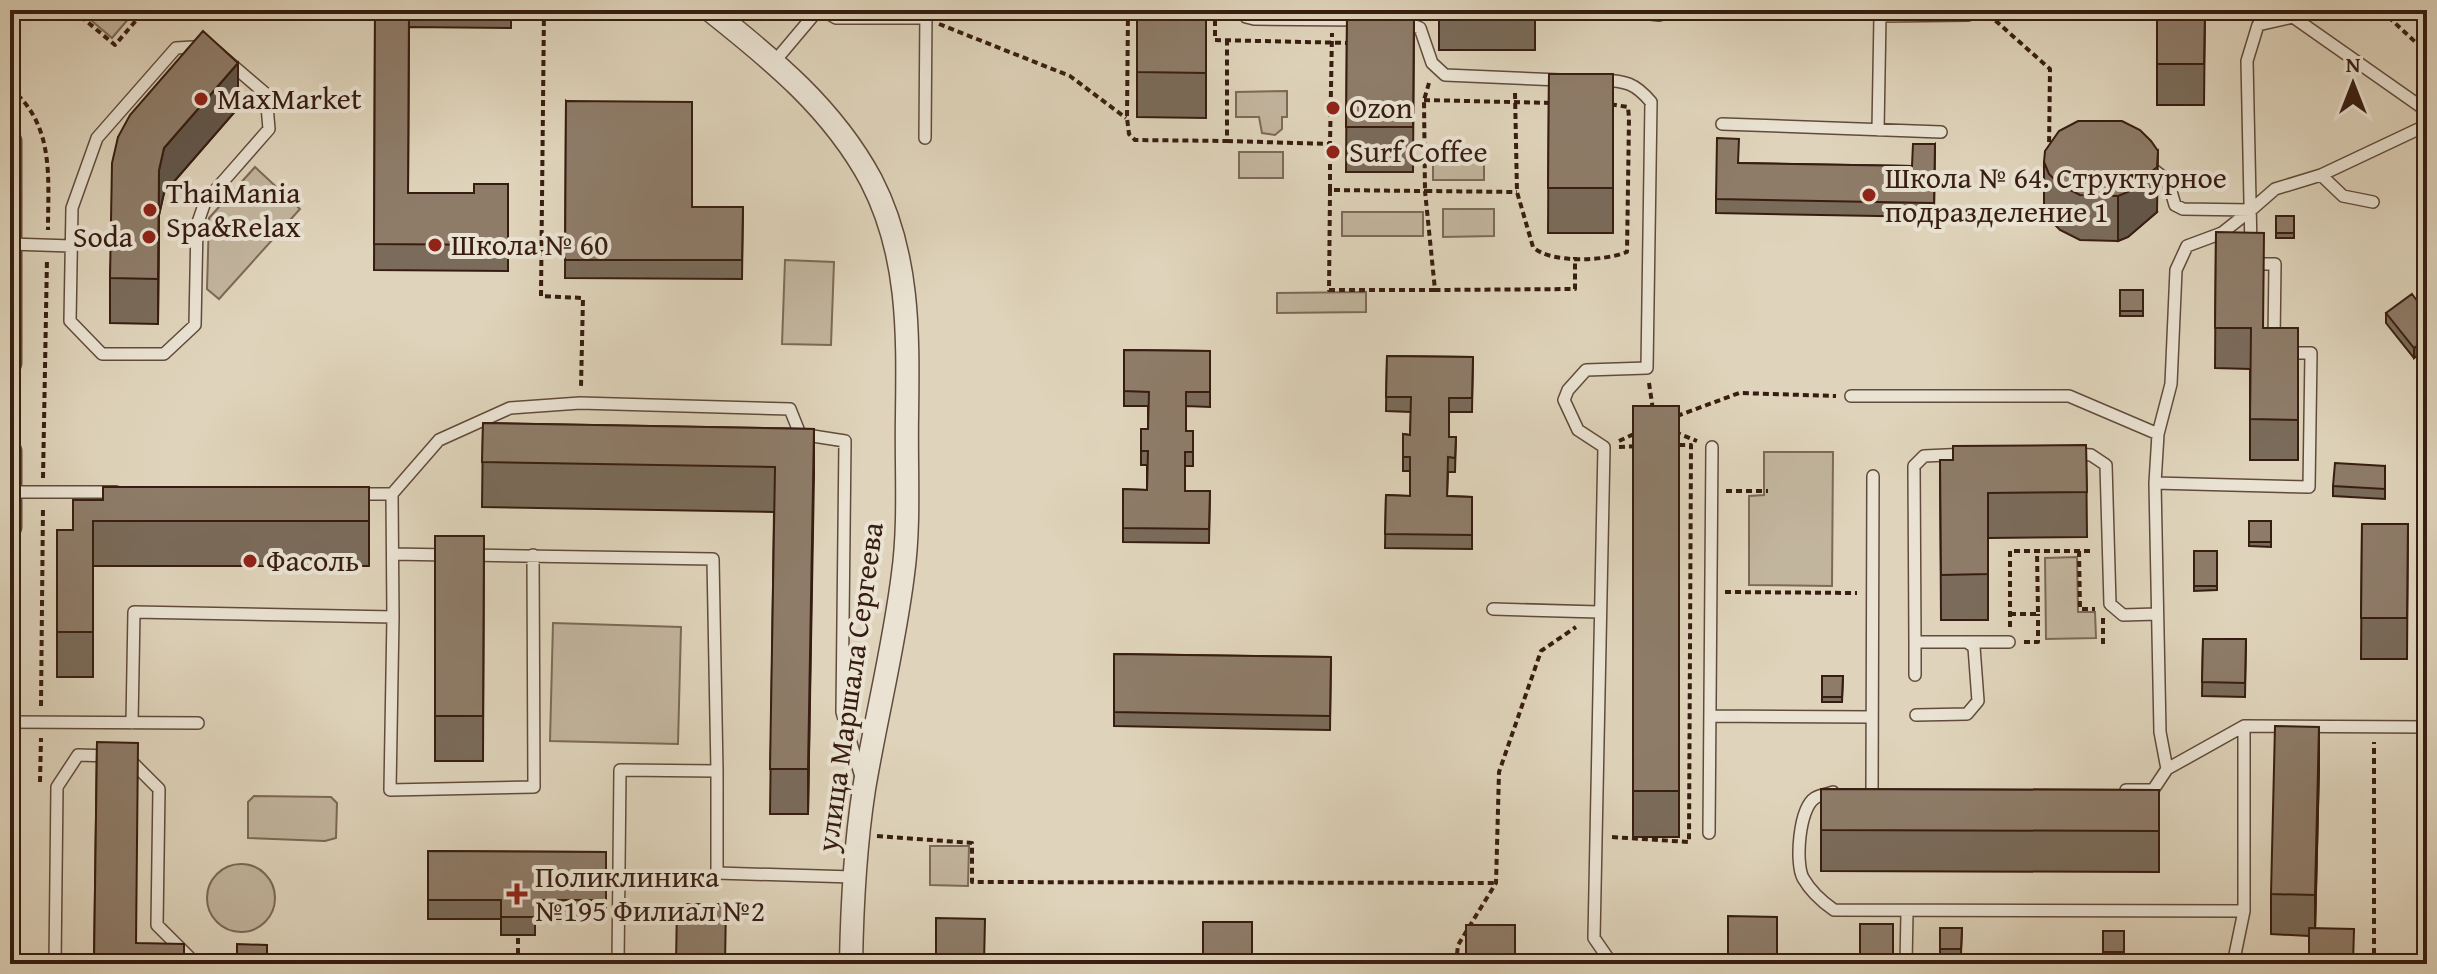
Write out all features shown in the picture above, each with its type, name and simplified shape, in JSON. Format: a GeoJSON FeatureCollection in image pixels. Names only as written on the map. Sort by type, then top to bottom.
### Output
{"type":"FeatureCollection","features":[{"type":"Feature","properties":{"kind":"street","name":"улица Маршала Сергеева"},"geometry":{"type":"LineString","coordinates":[[710,10],[775,61],[838,127],[871,181],[889,223],[905,285],[908,340],[904,572],[864,789],[853,877],[851,964]]}},
{"type":"Feature","properties":{"kind":"street"},"geometry":{"type":"LineString","coordinates":[[10,141],[10,363]]}},
{"type":"Feature","properties":{"kind":"street"},"geometry":{"type":"LineString","coordinates":[[10,451],[10,527]]}},
{"type":"Feature","properties":{"kind":"lane"},"geometry":{"type":"LineString","coordinates":[[775,61],[820,10],[836,18],[926,14],[925,138]]}},
{"type":"Feature","properties":{"kind":"lane"},"geometry":{"type":"LineString","coordinates":[[1242,10],[1246,17],[1254,19],[1371,20]]}},
{"type":"Feature","properties":{"kind":"lane"},"geometry":{"type":"LineString","coordinates":[[1617,10],[1659,15],[1677,10]]}},
{"type":"Feature","properties":{"kind":"lane"},"geometry":{"type":"LineString","coordinates":[[1878,130],[1880,16],[1968,15],[1976,10]]}},
{"type":"Feature","properties":{"kind":"lane"},"geometry":{"type":"LineString","coordinates":[[2155,483],[2309,487],[2311,353],[2274,353],[2275,264],[2251,264],[2247,61],[2258,25],[2293,17],[2427,111]]}},
{"type":"Feature","properties":{"kind":"lane"},"geometry":{"type":"LineString","coordinates":[[1384,20],[1411,22],[1420,28],[1432,63],[1445,75],[1579,80]]}},
{"type":"Feature","properties":{"kind":"lane"},"geometry":{"type":"LineString","coordinates":[[210,46],[266,94],[269,129],[205,202],[197,225],[195,325],[164,354],[102,354],[70,321],[71,246],[72,208],[97,138],[176,48],[210,46]]}},
{"type":"Feature","properties":{"kind":"lane"},"geometry":{"type":"LineString","coordinates":[[1595,80],[1626,81],[1638,86],[1651,102],[1647,368],[1586,370],[1568,390],[1564,400],[1570,419],[1578,430],[1604,447],[1594,938],[1612,964]]}},
{"type":"Feature","properties":{"kind":"lane"},"geometry":{"type":"LineString","coordinates":[[1722,124],[1941,132]]}},
{"type":"Feature","properties":{"kind":"lane"},"geometry":{"type":"LineString","coordinates":[[2167,769],[2160,732],[2155,483],[2158,434],[2171,384],[2176,270],[2187,246],[2222,233],[2275,189],[2321,175],[2427,125]]}},
{"type":"Feature","properties":{"kind":"lane"},"geometry":{"type":"LineString","coordinates":[[2140,158],[2168,181],[2175,205],[2183,209],[2251,210]]}},
{"type":"Feature","properties":{"kind":"lane"},"geometry":{"type":"LineString","coordinates":[[2321,175],[2343,196],[2373,202]]}},
{"type":"Feature","properties":{"kind":"lane"},"geometry":{"type":"LineString","coordinates":[[11,244],[71,246]]}},
{"type":"Feature","properties":{"kind":"lane"},"geometry":{"type":"LineString","coordinates":[[1851,396],[2069,396],[2158,434]]}},
{"type":"Feature","properties":{"kind":"lane"},"geometry":{"type":"LineString","coordinates":[[533,555],[534,787],[390,790],[392,494],[439,440],[510,408],[580,403],[790,409],[800,434],[845,441],[842,712],[864,789]]}},
{"type":"Feature","properties":{"kind":"lane"},"geometry":{"type":"LineString","coordinates":[[1709,833],[1712,447]]}},
{"type":"Feature","properties":{"kind":"lane"},"geometry":{"type":"LineString","coordinates":[[1915,675],[1914,466],[1924,456],[1979,454]]}},
{"type":"Feature","properties":{"kind":"lane"},"geometry":{"type":"LineString","coordinates":[[2052,454],[2091,455],[2106,465],[2107,597],[2114,609],[2123,615],[2157,614]]}},
{"type":"Feature","properties":{"kind":"lane"},"geometry":{"type":"LineString","coordinates":[[1860,792],[1872,717],[1873,476]]}},
{"type":"Feature","properties":{"kind":"lane"},"geometry":{"type":"LineString","coordinates":[[11,492],[122,492]]}},
{"type":"Feature","properties":{"kind":"lane"},"geometry":{"type":"LineString","coordinates":[[344,493],[392,494]]}},
{"type":"Feature","properties":{"kind":"lane"},"geometry":{"type":"LineString","coordinates":[[393,554],[713,559],[717,873],[853,877]]}},
{"type":"Feature","properties":{"kind":"lane"},"geometry":{"type":"LineString","coordinates":[[1493,609],[1599,612]]}},
{"type":"Feature","properties":{"kind":"lane"},"geometry":{"type":"LineString","coordinates":[[132,723],[134,612],[393,617]]}},
{"type":"Feature","properties":{"kind":"lane"},"geometry":{"type":"LineString","coordinates":[[1915,642],[2009,642]]}},
{"type":"Feature","properties":{"kind":"lane"},"geometry":{"type":"LineString","coordinates":[[1916,715],[1961,715],[1975,707],[1977,655],[1967,642]]}},
{"type":"Feature","properties":{"kind":"lane"},"geometry":{"type":"LineString","coordinates":[[1710,716],[1872,717]]}},
{"type":"Feature","properties":{"kind":"lane"},"geometry":{"type":"LineString","coordinates":[[10,722],[198,723]]}},
{"type":"Feature","properties":{"kind":"lane"},"geometry":{"type":"LineString","coordinates":[[2233,964],[2244,911],[2244,726]]}},
{"type":"Feature","properties":{"kind":"lane"},"geometry":{"type":"LineString","coordinates":[[2106,790],[2153,790],[2167,769],[2244,726],[2427,727]]}},
{"type":"Feature","properties":{"kind":"lane"},"geometry":{"type":"LineString","coordinates":[[55,964],[57,787],[78,755],[126,756],[159,789],[157,925],[196,964]]}},
{"type":"Feature","properties":{"kind":"lane"},"geometry":{"type":"LineString","coordinates":[[618,964],[620,770],[717,771]]}},
{"type":"Feature","properties":{"kind":"lane"},"geometry":{"type":"LineString","coordinates":[[1888,792],[1860,792],[1814,799],[1805,811],[1800,830],[1801,875],[1819,900],[1834,910],[1907,913],[2244,911]]}},
{"type":"Feature","properties":{"kind":"lane"},"geometry":{"type":"LineString","coordinates":[[1906,964],[1907,913]]}},
{"type":"Feature","properties":{"kind":"path"},"geometry":{"type":"LineString","coordinates":[[73,10],[115,45],[145,10]]}},
{"type":"Feature","properties":{"kind":"path"},"geometry":{"type":"LineString","coordinates":[[544,10],[541,296],[583,298],[580,403]]}},
{"type":"Feature","properties":{"kind":"path"},"geometry":{"type":"LineString","coordinates":[[1128,10],[1127,118],[1129,134],[1135,140],[1330,144]]}},
{"type":"Feature","properties":{"kind":"path"},"geometry":{"type":"LineString","coordinates":[[1215,10],[1215,40],[1359,43]]}},
{"type":"Feature","properties":{"kind":"path"},"geometry":{"type":"LineString","coordinates":[[1983,10],[2050,69],[2049,156]]}},
{"type":"Feature","properties":{"kind":"path"},"geometry":{"type":"LineString","coordinates":[[2381,10],[2427,53]]}},
{"type":"Feature","properties":{"kind":"path"},"geometry":{"type":"LineString","coordinates":[[926,14],[1070,76],[1127,118]]}},
{"type":"Feature","properties":{"kind":"path"},"geometry":{"type":"LineString","coordinates":[[1332,19],[1329,290],[1575,289],[1575,257]]}},
{"type":"Feature","properties":{"kind":"path"},"geometry":{"type":"LineString","coordinates":[[1227,40],[1227,141]]}},
{"type":"Feature","properties":{"kind":"path"},"geometry":{"type":"LineString","coordinates":[[1428,85],[1424,100],[1425,191],[1435,290]]}},
{"type":"Feature","properties":{"kind":"path"},"geometry":{"type":"LineString","coordinates":[[10,88],[26,101],[38,120],[46,143],[40,794]]}},
{"type":"Feature","properties":{"kind":"path"},"geometry":{"type":"LineString","coordinates":[[1424,100],[1560,103]]}},
{"type":"Feature","properties":{"kind":"path"},"geometry":{"type":"LineString","coordinates":[[1515,102],[1517,192],[1533,247],[1550,257],[1616,256],[1627,252],[1628,107],[1604,104]]}},
{"type":"Feature","properties":{"kind":"path"},"geometry":{"type":"LineString","coordinates":[[1330,190],[1517,192]]}},
{"type":"Feature","properties":{"kind":"path"},"geometry":{"type":"LineString","coordinates":[[1647,368],[1655,424]]}},
{"type":"Feature","properties":{"kind":"path"},"geometry":{"type":"LineString","coordinates":[[1667,420],[1739,393],[1851,396]]}},
{"type":"Feature","properties":{"kind":"path"},"geometry":{"type":"LineString","coordinates":[[1604,447],[1642,430]]}},
{"type":"Feature","properties":{"kind":"path"},"geometry":{"type":"LineString","coordinates":[[1669,430],[1712,447]]}},
{"type":"Feature","properties":{"kind":"path"},"geometry":{"type":"LineString","coordinates":[[1598,836],[1689,842],[1691,445],[1662,446]]}},
{"type":"Feature","properties":{"kind":"path"},"geometry":{"type":"LineString","coordinates":[[1604,447],[1648,446]]}},
{"type":"Feature","properties":{"kind":"path"},"geometry":{"type":"LineString","coordinates":[[1712,491],[1768,491]]}},
{"type":"Feature","properties":{"kind":"path"},"geometry":{"type":"LineString","coordinates":[[1997,627],[2011,627],[2010,551],[2107,550]]}},
{"type":"Feature","properties":{"kind":"path"},"geometry":{"type":"LineString","coordinates":[[2009,642],[2038,642],[2037,551]]}},
{"type":"Feature","properties":{"kind":"path"},"geometry":{"type":"LineString","coordinates":[[2079,551],[2080,609],[2103,609],[2103,645]]}},
{"type":"Feature","properties":{"kind":"path"},"geometry":{"type":"LineString","coordinates":[[1711,592],[1873,593]]}},
{"type":"Feature","properties":{"kind":"path"},"geometry":{"type":"LineString","coordinates":[[1456,964],[1458,945],[1496,883],[1499,772],[1541,651],[1599,612]]}},
{"type":"Feature","properties":{"kind":"path"},"geometry":{"type":"LineString","coordinates":[[2010,614],[2038,614]]}},
{"type":"Feature","properties":{"kind":"path"},"geometry":{"type":"LineString","coordinates":[[2374,964],[2375,727]]}},
{"type":"Feature","properties":{"kind":"path"},"geometry":{"type":"LineString","coordinates":[[858,834],[972,843],[972,882],[1496,883]]}},
{"type":"Feature","properties":{"kind":"path"},"geometry":{"type":"LineString","coordinates":[[518,935],[518,964]]}},
{"type":"Feature","properties":{"kind":"shaded area"},"geometry":{"type":"Polygon","coordinates":[[[79,10],[136,10],[112,38],[79,10]]]}},
{"type":"Feature","properties":{"kind":"shaded area"},"geometry":{"type":"Polygon","coordinates":[[[1287,91],[1287,117],[1282,117],[1282,129],[1275,135],[1262,133],[1259,117],[1236,117],[1236,92],[1287,91]]]}},
{"type":"Feature","properties":{"kind":"shaded area"},"geometry":{"type":"Polygon","coordinates":[[[1239,152],[1283,152],[1283,178],[1239,178],[1239,152]]]}},
{"type":"Feature","properties":{"kind":"shaded area"},"geometry":{"type":"Polygon","coordinates":[[[1433,153],[1484,153],[1484,180],[1433,180],[1433,153]]]}},
{"type":"Feature","properties":{"kind":"shaded area"},"geometry":{"type":"Polygon","coordinates":[[[255,167],[300,209],[219,299],[207,289],[209,218],[255,167]]]}},
{"type":"Feature","properties":{"kind":"shaded area"},"geometry":{"type":"Polygon","coordinates":[[[1443,209],[1494,209],[1494,236],[1443,237],[1443,209]]]}},
{"type":"Feature","properties":{"kind":"shaded area"},"geometry":{"type":"Polygon","coordinates":[[[1342,212],[1423,212],[1423,236],[1342,236],[1342,212]]]}},
{"type":"Feature","properties":{"kind":"shaded area"},"geometry":{"type":"Polygon","coordinates":[[[785,260],[834,262],[831,345],[782,344],[785,260]]]}},
{"type":"Feature","properties":{"kind":"shaded area"},"geometry":{"type":"Polygon","coordinates":[[[1366,292],[1366,312],[1277,313],[1277,293],[1366,292]]]}},
{"type":"Feature","properties":{"kind":"shaded area"},"geometry":{"type":"Polygon","coordinates":[[[1764,452],[1833,452],[1832,586],[1749,585],[1749,496],[1764,495],[1764,452]]]}},
{"type":"Feature","properties":{"kind":"shaded area"},"geometry":{"type":"Polygon","coordinates":[[[2077,557],[2078,612],[2095,612],[2096,638],[2046,639],[2045,558],[2077,557]]]}},
{"type":"Feature","properties":{"kind":"shaded area"},"geometry":{"type":"Polygon","coordinates":[[[553,623],[681,627],[678,744],[550,741],[553,623]]]}},
{"type":"Feature","properties":{"kind":"shaded area"},"geometry":{"type":"Polygon","coordinates":[[[254,796],[331,797],[337,803],[336,838],[325,841],[248,838],[248,802],[254,796]]]}},
{"type":"Feature","properties":{"kind":"shaded area"},"geometry":{"type":"Polygon","coordinates":[[[930,846],[969,846],[968,886],[930,885],[930,846]]]}},
{"type":"Feature","properties":{"kind":"shaded area"},"geometry":{"type":"Polygon","coordinates":[[[248,864],[269,879],[275,898],[273,911],[265,922],[248,932],[234,932],[217,922],[209,911],[207,891],[217,874],[228,866],[248,864]]]}},
{"type":"Feature","properties":{"kind":"building"},"geometry":{"type":"Polygon","coordinates":[[[375,10],[409,10],[408,193],[474,193],[474,184],[508,184],[508,245],[374,244],[375,10]]]}},
{"type":"Feature","properties":{"kind":"building"},"geometry":{"type":"Polygon","coordinates":[[[1137,10],[1206,10],[1206,73],[1137,72],[1137,10]]]}},
{"type":"Feature","properties":{"kind":"building"},"geometry":{"type":"Polygon","coordinates":[[[2157,10],[2205,10],[2204,64],[2157,64],[2157,10]]]}},
{"type":"Feature","properties":{"kind":"building"},"geometry":{"type":"Polygon","coordinates":[[[1347,17],[1414,17],[1413,127],[1346,127],[1347,17]]]}},
{"type":"Feature","properties":{"kind":"building"},"geometry":{"type":"Polygon","coordinates":[[[203,31],[238,63],[164,148],[159,170],[158,279],[110,278],[112,163],[118,137],[130,115],[203,31]]]}},
{"type":"Feature","properties":{"kind":"building"},"geometry":{"type":"Polygon","coordinates":[[[1549,74],[1613,74],[1613,188],[1548,188],[1549,74]]]}},
{"type":"Feature","properties":{"kind":"building"},"geometry":{"type":"Polygon","coordinates":[[[566,101],[692,102],[692,207],[743,207],[742,260],[565,260],[566,101]]]}},
{"type":"Feature","properties":{"kind":"building"},"geometry":{"type":"Polygon","coordinates":[[[2078,121],[2122,121],[2140,130],[2158,151],[2157,167],[2128,192],[2118,196],[2080,195],[2060,185],[2049,174],[2044,162],[2045,151],[2059,131],[2078,121]]]}},
{"type":"Feature","properties":{"kind":"building"},"geometry":{"type":"Polygon","coordinates":[[[1717,138],[1739,139],[1738,163],[1912,166],[1913,144],[1935,144],[1934,203],[1716,199],[1717,138]]]}},
{"type":"Feature","properties":{"kind":"building"},"geometry":{"type":"Polygon","coordinates":[[[2276,216],[2294,216],[2294,233],[2276,233],[2276,216]]]}},
{"type":"Feature","properties":{"kind":"building"},"geometry":{"type":"Polygon","coordinates":[[[2216,232],[2264,233],[2263,328],[2298,328],[2298,420],[2250,419],[2251,328],[2215,328],[2216,232]]]}},
{"type":"Feature","properties":{"kind":"building"},"geometry":{"type":"Polygon","coordinates":[[[2120,290],[2143,290],[2143,311],[2120,311],[2120,290]]]}},
{"type":"Feature","properties":{"kind":"building"},"geometry":{"type":"Polygon","coordinates":[[[2412,294],[2427,314],[2427,338],[2414,348],[2386,313],[2412,294]]]}},
{"type":"Feature","properties":{"kind":"building"},"geometry":{"type":"Polygon","coordinates":[[[1124,350],[1210,351],[1210,392],[1186,392],[1186,431],[1193,431],[1193,452],[1185,452],[1185,491],[1210,491],[1209,529],[1123,528],[1123,489],[1147,490],[1148,451],[1141,451],[1141,429],[1148,429],[1149,392],[1124,391],[1124,350]]]}},
{"type":"Feature","properties":{"kind":"building"},"geometry":{"type":"Polygon","coordinates":[[[1387,356],[1473,357],[1472,398],[1449,398],[1449,437],[1456,437],[1455,458],[1448,457],[1447,496],[1472,497],[1472,535],[1385,534],[1386,495],[1410,496],[1410,457],[1403,457],[1403,434],[1410,435],[1411,397],[1386,397],[1387,356]]]}},
{"type":"Feature","properties":{"kind":"building"},"geometry":{"type":"Polygon","coordinates":[[[1633,406],[1679,406],[1679,791],[1633,791],[1633,406]]]}},
{"type":"Feature","properties":{"kind":"building"},"geometry":{"type":"Polygon","coordinates":[[[483,423],[814,429],[808,769],[770,769],[775,467],[482,462],[483,423]]]}},
{"type":"Feature","properties":{"kind":"building"},"geometry":{"type":"Polygon","coordinates":[[[2086,445],[2087,492],[1988,493],[1988,574],[1941,575],[1940,460],[1953,460],[1953,446],[2086,445]]]}},
{"type":"Feature","properties":{"kind":"building"},"geometry":{"type":"Polygon","coordinates":[[[2335,463],[2385,466],[2385,489],[2333,486],[2335,463]]]}},
{"type":"Feature","properties":{"kind":"building"},"geometry":{"type":"Polygon","coordinates":[[[103,487],[369,487],[369,521],[93,521],[93,632],[57,632],[57,530],[73,530],[73,500],[103,500],[103,487]]]}},
{"type":"Feature","properties":{"kind":"building"},"geometry":{"type":"Polygon","coordinates":[[[2249,521],[2271,521],[2271,542],[2249,542],[2249,521]]]}},
{"type":"Feature","properties":{"kind":"building"},"geometry":{"type":"Polygon","coordinates":[[[2362,524],[2408,524],[2407,618],[2361,618],[2362,524]]]}},
{"type":"Feature","properties":{"kind":"building"},"geometry":{"type":"Polygon","coordinates":[[[435,536],[484,536],[483,716],[435,716],[435,536]]]}},
{"type":"Feature","properties":{"kind":"building"},"geometry":{"type":"Polygon","coordinates":[[[2194,551],[2217,551],[2217,586],[2194,586],[2194,551]]]}},
{"type":"Feature","properties":{"kind":"building"},"geometry":{"type":"Polygon","coordinates":[[[2203,639],[2246,639],[2245,683],[2202,682],[2203,639]]]}},
{"type":"Feature","properties":{"kind":"building"},"geometry":{"type":"Polygon","coordinates":[[[1114,654],[1331,657],[1330,716],[1114,712],[1114,654]]]}},
{"type":"Feature","properties":{"kind":"building"},"geometry":{"type":"Polygon","coordinates":[[[1822,676],[1843,676],[1842,697],[1822,697],[1822,676]]]}},
{"type":"Feature","properties":{"kind":"building"},"geometry":{"type":"Polygon","coordinates":[[[2275,726],[2319,727],[2315,895],[2271,894],[2275,726]]]}},
{"type":"Feature","properties":{"kind":"building"},"geometry":{"type":"Polygon","coordinates":[[[97,742],[138,743],[136,943],[184,944],[184,956],[228,957],[237,956],[237,944],[267,945],[267,956],[277,956],[277,964],[94,962],[97,742]]]}},
{"type":"Feature","properties":{"kind":"building"},"geometry":{"type":"Polygon","coordinates":[[[1821,789],[2159,790],[2159,831],[1821,830],[1821,789]]]}},
{"type":"Feature","properties":{"kind":"building","name":"Поликлиника №195 Филиал №2"},"geometry":{"type":"Polygon","coordinates":[[[428,851],[606,852],[606,900],[535,900],[535,917],[501,917],[501,900],[428,900],[428,851]]]}},
{"type":"Feature","properties":{"kind":"building"},"geometry":{"type":"Polygon","coordinates":[[[677,904],[726,904],[725,964],[676,964],[677,904]]]}},
{"type":"Feature","properties":{"kind":"building"},"geometry":{"type":"Polygon","coordinates":[[[1728,916],[1777,917],[1777,964],[1728,964],[1728,916]]]}},
{"type":"Feature","properties":{"kind":"building"},"geometry":{"type":"Polygon","coordinates":[[[936,918],[985,919],[984,964],[936,964],[936,918]]]}},
{"type":"Feature","properties":{"kind":"building"},"geometry":{"type":"Polygon","coordinates":[[[1203,922],[1252,922],[1252,964],[1203,964],[1203,922]]]}},
{"type":"Feature","properties":{"kind":"building"},"geometry":{"type":"Polygon","coordinates":[[[1860,924],[1893,924],[1893,964],[1860,964],[1860,924]]]}},
{"type":"Feature","properties":{"kind":"building"},"geometry":{"type":"Polygon","coordinates":[[[1466,925],[1515,925],[1515,964],[1466,964],[1466,925]]]}},
{"type":"Feature","properties":{"kind":"building"},"geometry":{"type":"Polygon","coordinates":[[[1940,928],[1962,928],[1961,949],[1940,949],[1940,928]]]}},
{"type":"Feature","properties":{"kind":"building"},"geometry":{"type":"Polygon","coordinates":[[[2309,928],[2354,929],[2353,964],[2309,964],[2309,928]]]}},
{"type":"Feature","properties":{"kind":"building"},"geometry":{"type":"Polygon","coordinates":[[[2103,931],[2124,931],[2124,952],[2103,952],[2103,931]]]}},
{"type":"Feature","properties":{"kind":"place","name":"MaxMarket"},"geometry":{"type":"Point","coordinates":[201,99]}},
{"type":"Feature","properties":{"kind":"place","name":"Ozon"},"geometry":{"type":"Point","coordinates":[1333,108]}},
{"type":"Feature","properties":{"kind":"place","name":"Surf Coffee"},"geometry":{"type":"Point","coordinates":[1333,152]}},
{"type":"Feature","properties":{"kind":"place","name":"Школа № 64. Структурное подразделение 1"},"geometry":{"type":"Point","coordinates":[1869,195]}},
{"type":"Feature","properties":{"kind":"place","name":"ThaiMania Spa&Relax"},"geometry":{"type":"Point","coordinates":[150,210]}},
{"type":"Feature","properties":{"kind":"place","name":"Soda"},"geometry":{"type":"Point","coordinates":[149,237]}},
{"type":"Feature","properties":{"kind":"place","name":"Школа № 60"},"geometry":{"type":"Point","coordinates":[435,245]}},
{"type":"Feature","properties":{"kind":"place","name":"Фасоль"},"geometry":{"type":"Point","coordinates":[250,561]}},
{"type":"Feature","properties":{"kind":"place","name":"Поликлиника №195 Филиал №2"},"geometry":{"type":"Point","coordinates":[517,894]}}]}
